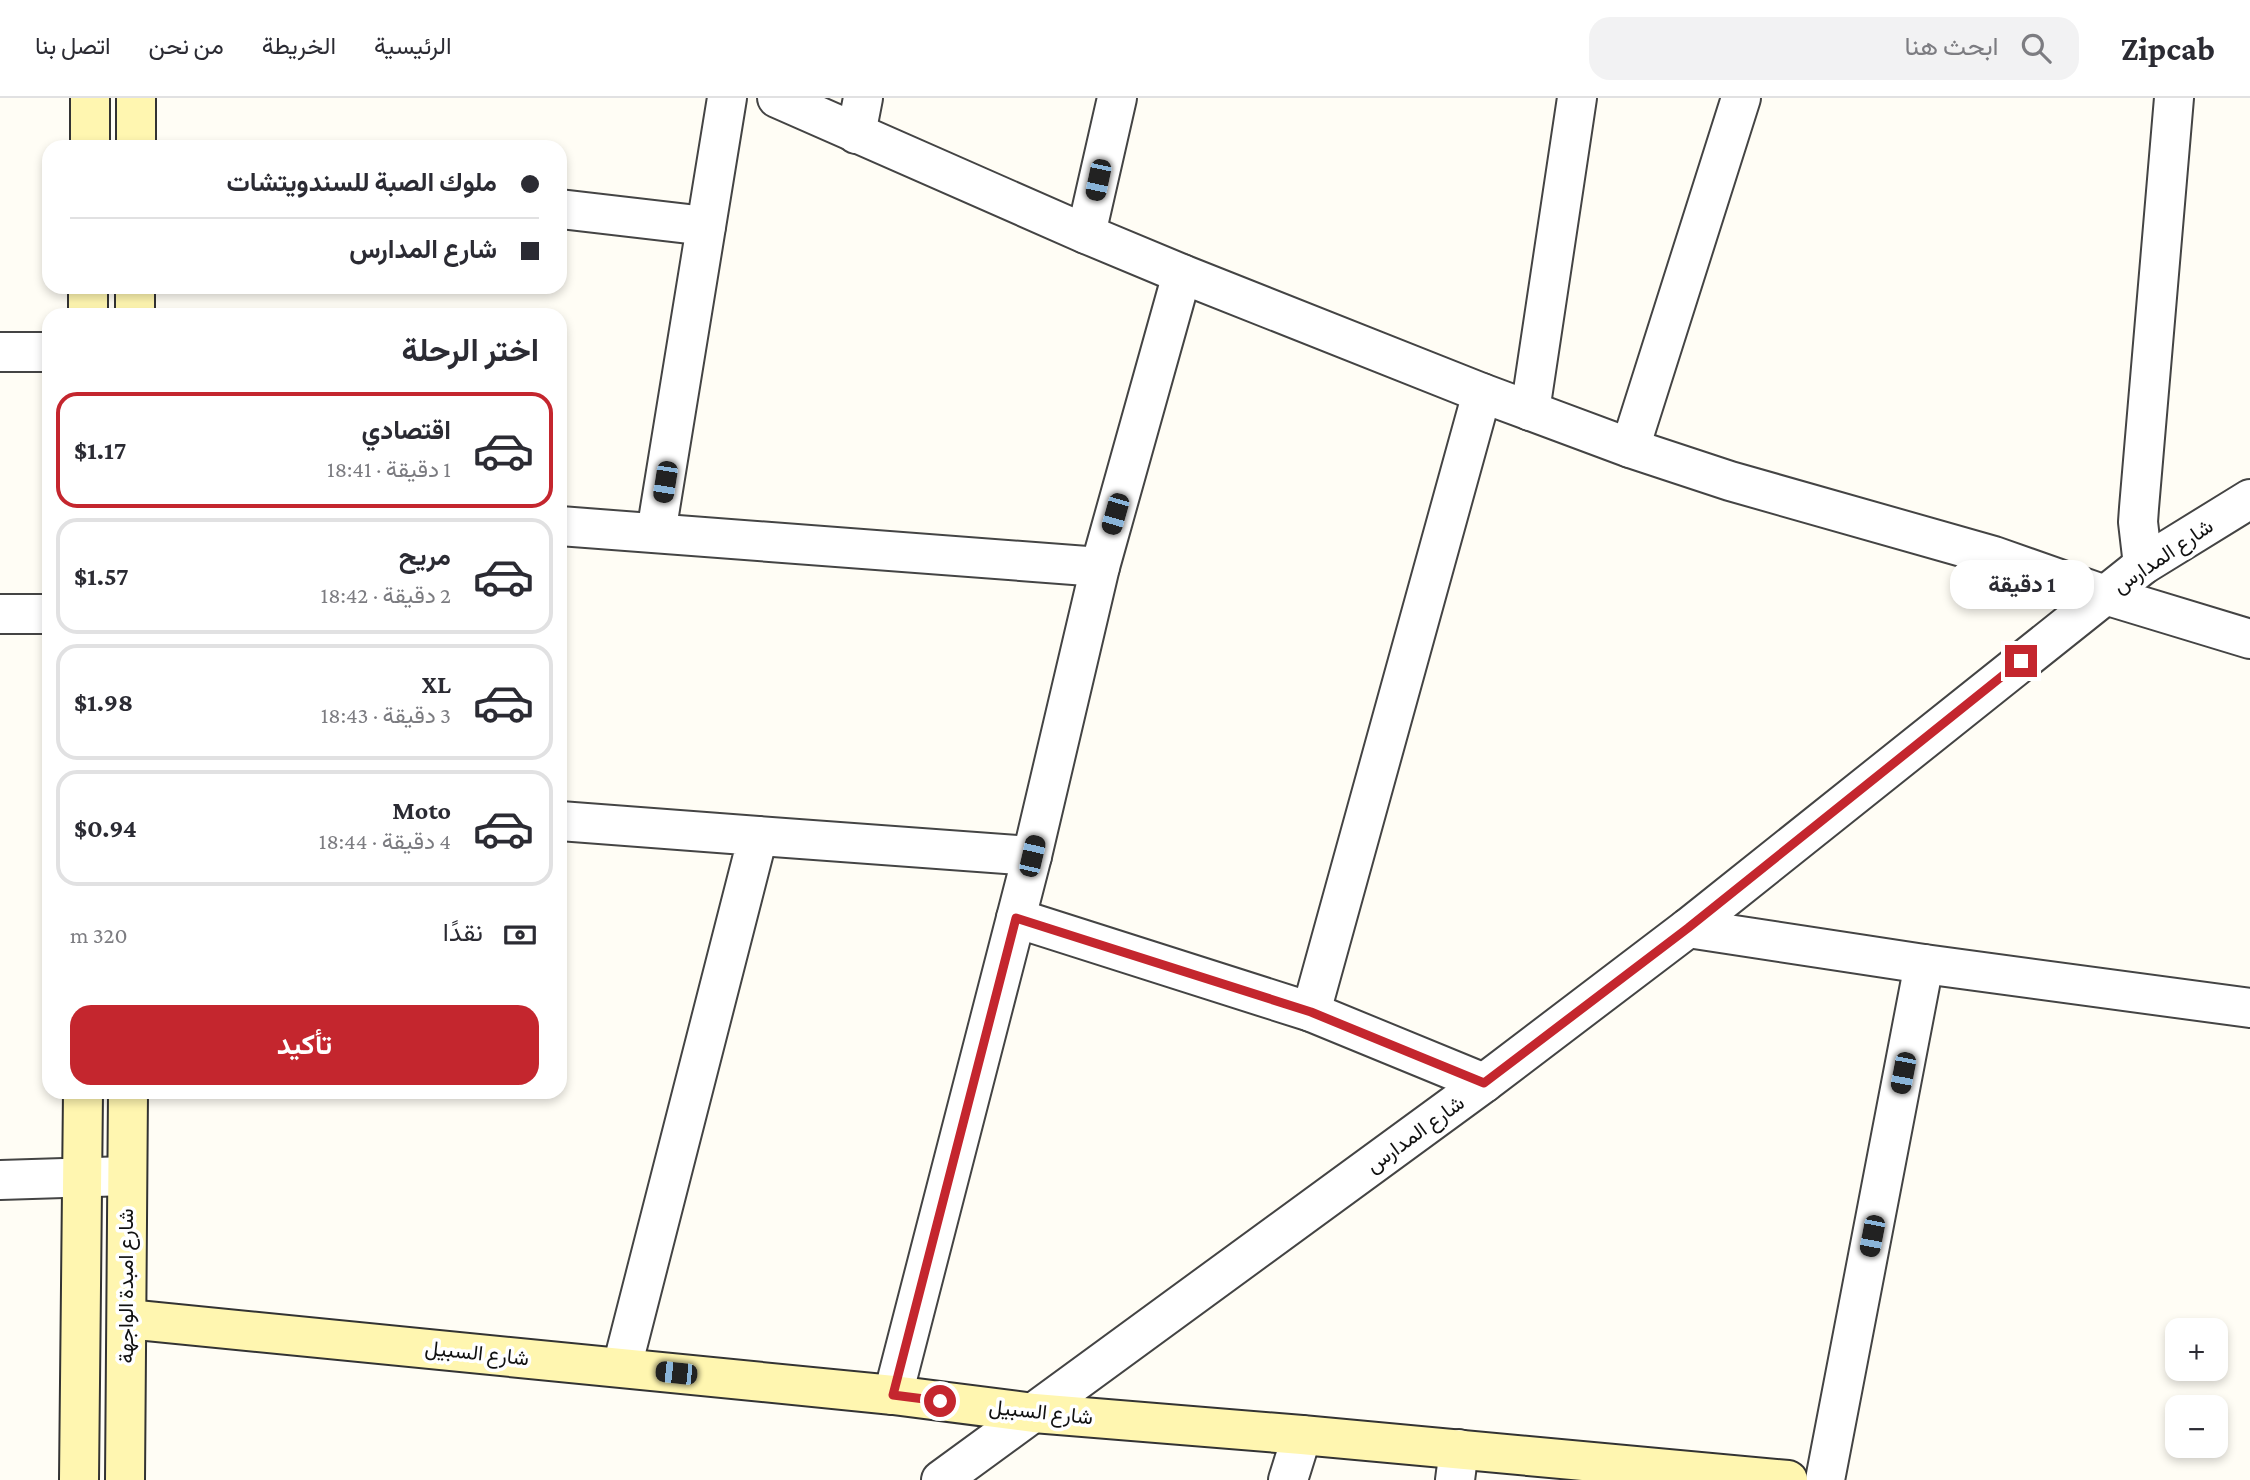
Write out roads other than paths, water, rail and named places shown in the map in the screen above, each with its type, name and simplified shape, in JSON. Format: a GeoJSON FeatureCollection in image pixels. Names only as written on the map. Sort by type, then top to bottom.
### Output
{"type":"FeatureCollection","features":[{"type":"Feature","properties":{"kind":"street"},"geometry":{"type":"LineString","coordinates":[[90,98],[90,140]]}},
{"type":"Feature","properties":{"kind":"street"},"geometry":{"type":"LineString","coordinates":[[136,98],[136,140]]}},
{"type":"Feature","properties":{"kind":"street"},"geometry":{"type":"LineString","coordinates":[[656,533],[727,98]]}},
{"type":"Feature","properties":{"kind":"street"},"geometry":{"type":"LineString","coordinates":[[777,98],[859,116],[1086,234],[1482,393],[1630,449],[1994,556],[2250,639]]}},
{"type":"Feature","properties":{"kind":"street"},"geometry":{"type":"LineString","coordinates":[[1086,234],[1116,98]]}},
{"type":"Feature","properties":{"kind":"street"},"geometry":{"type":"LineString","coordinates":[[1530,411],[1577,98]]}},
{"type":"Feature","properties":{"kind":"street"},"geometry":{"type":"LineString","coordinates":[[1630,449],[1741,98]]}},
{"type":"Feature","properties":{"kind":"street"},"geometry":{"type":"LineString","coordinates":[[2143,565],[2138,522],[2175,98]]}},
{"type":"Feature","properties":{"kind":"street"},"geometry":{"type":"LineString","coordinates":[[567,210],[706,226]]}},
{"type":"Feature","properties":{"kind":"street"},"geometry":{"type":"LineString","coordinates":[[893,1395],[1032,856],[1100,567],[1182,274]]}},
{"type":"Feature","properties":{"kind":"street"},"geometry":{"type":"LineString","coordinates":[[0,352],[42,352]]}},
{"type":"Feature","properties":{"kind":"street"},"geometry":{"type":"LineString","coordinates":[[1311,1012],[1482,393]]}},
{"type":"Feature","properties":{"kind":"street","name":"شارع المدارس"},"geometry":{"type":"LineString","coordinates":[[941,1480],[1484,1083],[1688,928],[2143,565],[2250,499]]}},
{"type":"Feature","properties":{"kind":"street"},"geometry":{"type":"LineString","coordinates":[[567,527],[1100,567]]}},
{"type":"Feature","properties":{"kind":"street"},"geometry":{"type":"LineString","coordinates":[[0,614],[42,614]]}},
{"type":"Feature","properties":{"kind":"street"},"geometry":{"type":"LineString","coordinates":[[567,822],[1032,856]]}},
{"type":"Feature","properties":{"kind":"street"},"geometry":{"type":"LineString","coordinates":[[622,1367],[758,836]]}},
{"type":"Feature","properties":{"kind":"street"},"geometry":{"type":"LineString","coordinates":[[1016,918],[1311,1012],[1484,1083]]}},
{"type":"Feature","properties":{"kind":"street"},"geometry":{"type":"LineString","coordinates":[[1688,928],[1924,964],[2250,1008]]}},
{"type":"Feature","properties":{"kind":"street"},"geometry":{"type":"LineString","coordinates":[[1825,1480],[1924,964]]}},
{"type":"Feature","properties":{"kind":"street","name":"شارع امبدة الواجهة"},"geometry":{"type":"LineString","coordinates":[[79,1480],[83,1099]]}},
{"type":"Feature","properties":{"kind":"street","name":"شارع امبدة الواجهة"},"geometry":{"type":"LineString","coordinates":[[125,1480],[128,1099]]}},
{"type":"Feature","properties":{"kind":"street"},"geometry":{"type":"LineString","coordinates":[[0,1180],[127,1176]]}},
{"type":"Feature","properties":{"kind":"street"},"geometry":{"type":"LineString","coordinates":[[82,1315],[127,1319]]}},
{"type":"Feature","properties":{"kind":"street","name":"شارع السبيل"},"geometry":{"type":"LineString","coordinates":[[127,1319],[893,1395],[1034,1413],[1302,1434],[1457,1464],[1788,1480]]}},
{"type":"Feature","properties":{"kind":"street"},"geometry":{"type":"LineString","coordinates":[[1288,1480],[1302,1434]]}}]}
